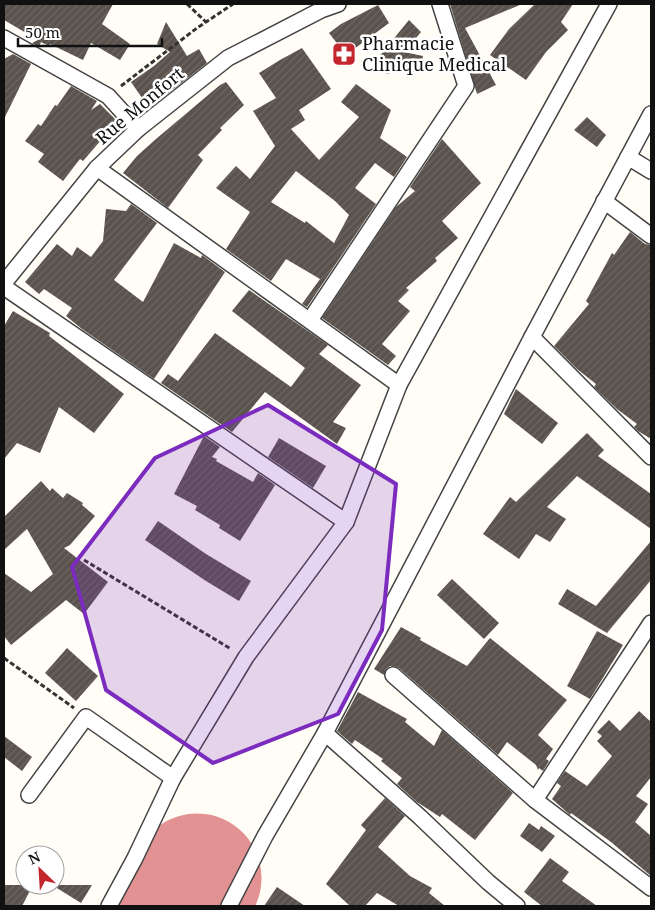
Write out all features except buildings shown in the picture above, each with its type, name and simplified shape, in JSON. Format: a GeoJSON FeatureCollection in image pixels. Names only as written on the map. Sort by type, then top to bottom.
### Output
{"type":"FeatureCollection","features":[{"type":"Feature","properties":{"kind":"street","name":"Rue Monfort"},"geometry":{"type":"LineString","coordinates":[[4,283],[97,168],[138,129],[228,58],[321,10],[338,4]]}},
{"type":"Feature","properties":{"kind":"street"},"geometry":{"type":"LineString","coordinates":[[310,320],[466,86],[440,4]]}},
{"type":"Feature","properties":{"kind":"street"},"geometry":{"type":"LineString","coordinates":[[109,906],[135,858],[173,778],[246,657],[346,522],[400,385],[609,4]]}},
{"type":"Feature","properties":{"kind":"street"},"geometry":{"type":"LineString","coordinates":[[4,38],[108,96],[138,129]]}},
{"type":"Feature","properties":{"kind":"street"},"geometry":{"type":"LineString","coordinates":[[229,906],[265,836],[326,733],[532,337],[651,114]]}},
{"type":"Feature","properties":{"kind":"street"},"geometry":{"type":"LineString","coordinates":[[628,157],[651,172]]}},
{"type":"Feature","properties":{"kind":"street"},"geometry":{"type":"LineString","coordinates":[[97,168],[400,385]]}},
{"type":"Feature","properties":{"kind":"street"},"geometry":{"type":"LineString","coordinates":[[604,201],[651,236]]}},
{"type":"Feature","properties":{"kind":"street"},"geometry":{"type":"LineString","coordinates":[[4,288],[346,522]]}},
{"type":"Feature","properties":{"kind":"street"},"geometry":{"type":"LineString","coordinates":[[532,337],[651,457]]}},
{"type":"Feature","properties":{"kind":"street"},"geometry":{"type":"LineString","coordinates":[[535,800],[651,623]]}},
{"type":"Feature","properties":{"kind":"street"},"geometry":{"type":"LineString","coordinates":[[393,675],[535,800],[651,888]]}},
{"type":"Feature","properties":{"kind":"street"},"geometry":{"type":"LineString","coordinates":[[29,795],[86,718],[173,778]]}},
{"type":"Feature","properties":{"kind":"street"},"geometry":{"type":"LineString","coordinates":[[326,733],[420,817],[488,882],[517,906]]}},
{"type":"Feature","properties":{"kind":"path"},"geometry":{"type":"LineString","coordinates":[[188,4],[206,22]]}},
{"type":"Feature","properties":{"kind":"path"},"geometry":{"type":"LineString","coordinates":[[108,96],[232,4]]}},
{"type":"Feature","properties":{"kind":"path"},"geometry":{"type":"LineString","coordinates":[[84,560],[246,657]]}},
{"type":"Feature","properties":{"kind":"path"},"geometry":{"type":"LineString","coordinates":[[4,658],[86,718]]}},
{"type":"Feature","properties":{"kind":"highlighted area"},"geometry":{"type":"Polygon","coordinates":[[[268,405],[396,484],[382,630],[338,714],[213,763],[106,690],[72,567],[155,458],[268,405]]]}},
{"type":"Feature","properties":{"kind":"runway"},"geometry":{"type":"LineString","coordinates":[[181,906],[197,878]]}},
{"type":"Feature","properties":{"kind":"place","name":"Pharmacie Clinique Medical"},"geometry":{"type":"Point","coordinates":[344,54]}}]}
